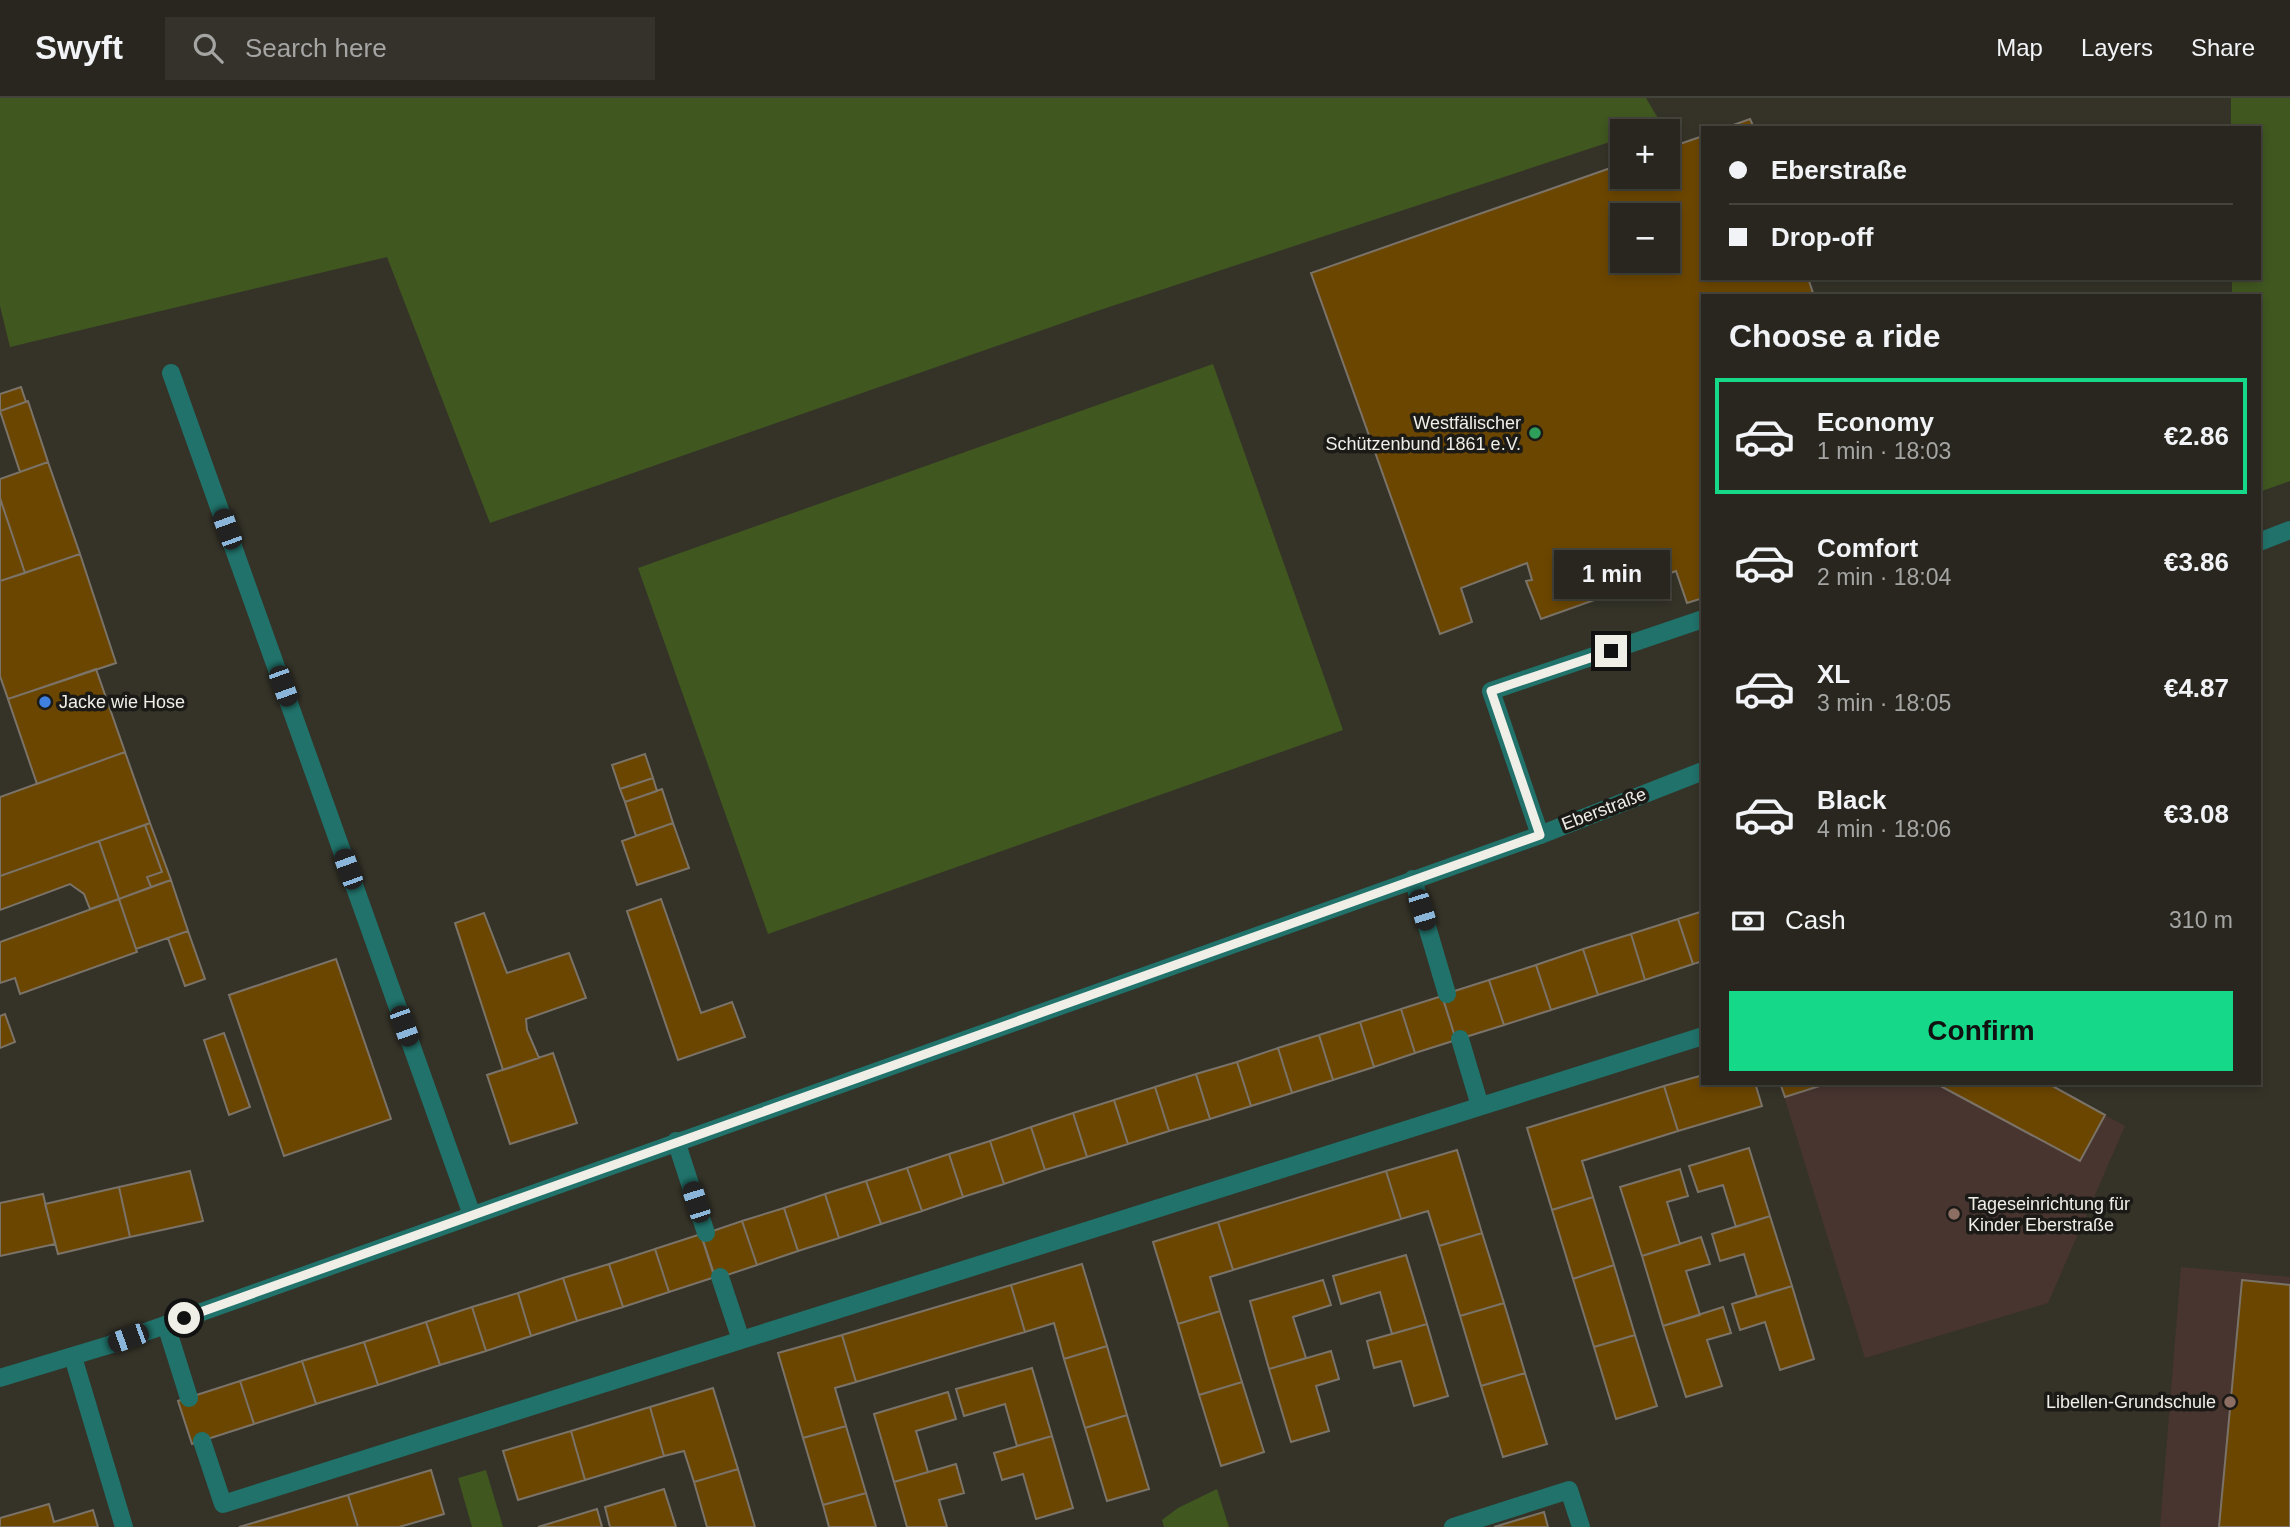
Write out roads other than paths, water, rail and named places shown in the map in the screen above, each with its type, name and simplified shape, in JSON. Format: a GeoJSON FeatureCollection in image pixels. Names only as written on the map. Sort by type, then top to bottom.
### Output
{"type":"FeatureCollection","features":[{"type":"Feature","properties":{"kind":"street"},"geometry":{"type":"LineString","coordinates":[[171,373],[472,1215]]}},
{"type":"Feature","properties":{"kind":"street"},"geometry":{"type":"LineString","coordinates":[[2261,541],[2290,530]]}},
{"type":"Feature","properties":{"kind":"street"},"geometry":{"type":"LineString","coordinates":[[1540,835],[1491,691],[1701,620]]}},
{"type":"Feature","properties":{"kind":"street","name":"Eberstraße"},"geometry":{"type":"LineString","coordinates":[[0,1378],[73,1357],[166,1325],[1540,835],[1701,772]]}},
{"type":"Feature","properties":{"kind":"street"},"geometry":{"type":"LineString","coordinates":[[1413,880],[1447,994]]}},
{"type":"Feature","properties":{"kind":"street"},"geometry":{"type":"LineString","coordinates":[[202,1441],[223,1504],[1701,1037]]}},
{"type":"Feature","properties":{"kind":"street"},"geometry":{"type":"LineString","coordinates":[[1460,1039],[1480,1106]]}},
{"type":"Feature","properties":{"kind":"street"},"geometry":{"type":"LineString","coordinates":[[676,1141],[706,1233]]}},
{"type":"Feature","properties":{"kind":"street"},"geometry":{"type":"LineString","coordinates":[[720,1277],[741,1340]]}},
{"type":"Feature","properties":{"kind":"street"},"geometry":{"type":"LineString","coordinates":[[166,1325],[189,1398]]}},
{"type":"Feature","properties":{"kind":"street"},"geometry":{"type":"LineString","coordinates":[[73,1357],[124,1527]]}},
{"type":"Feature","properties":{"kind":"street"},"geometry":{"type":"LineString","coordinates":[[1452,1527],[1569,1490],[1581,1527]]}},
{"type":"Feature","properties":{"kind":"place","name":"Westfälischer Schützenbund 1861 e.V."},"geometry":{"type":"Point","coordinates":[1535,433]}},
{"type":"Feature","properties":{"kind":"place","name":"Jacke wie Hose"},"geometry":{"type":"Point","coordinates":[45,702]}},
{"type":"Feature","properties":{"kind":"place","name":"Tageseinrichtung für Kinder Eberstraße"},"geometry":{"type":"Point","coordinates":[1954,1214]}},
{"type":"Feature","properties":{"kind":"place","name":"Libellen-Grundschule"},"geometry":{"type":"Point","coordinates":[2230,1402]}}]}
